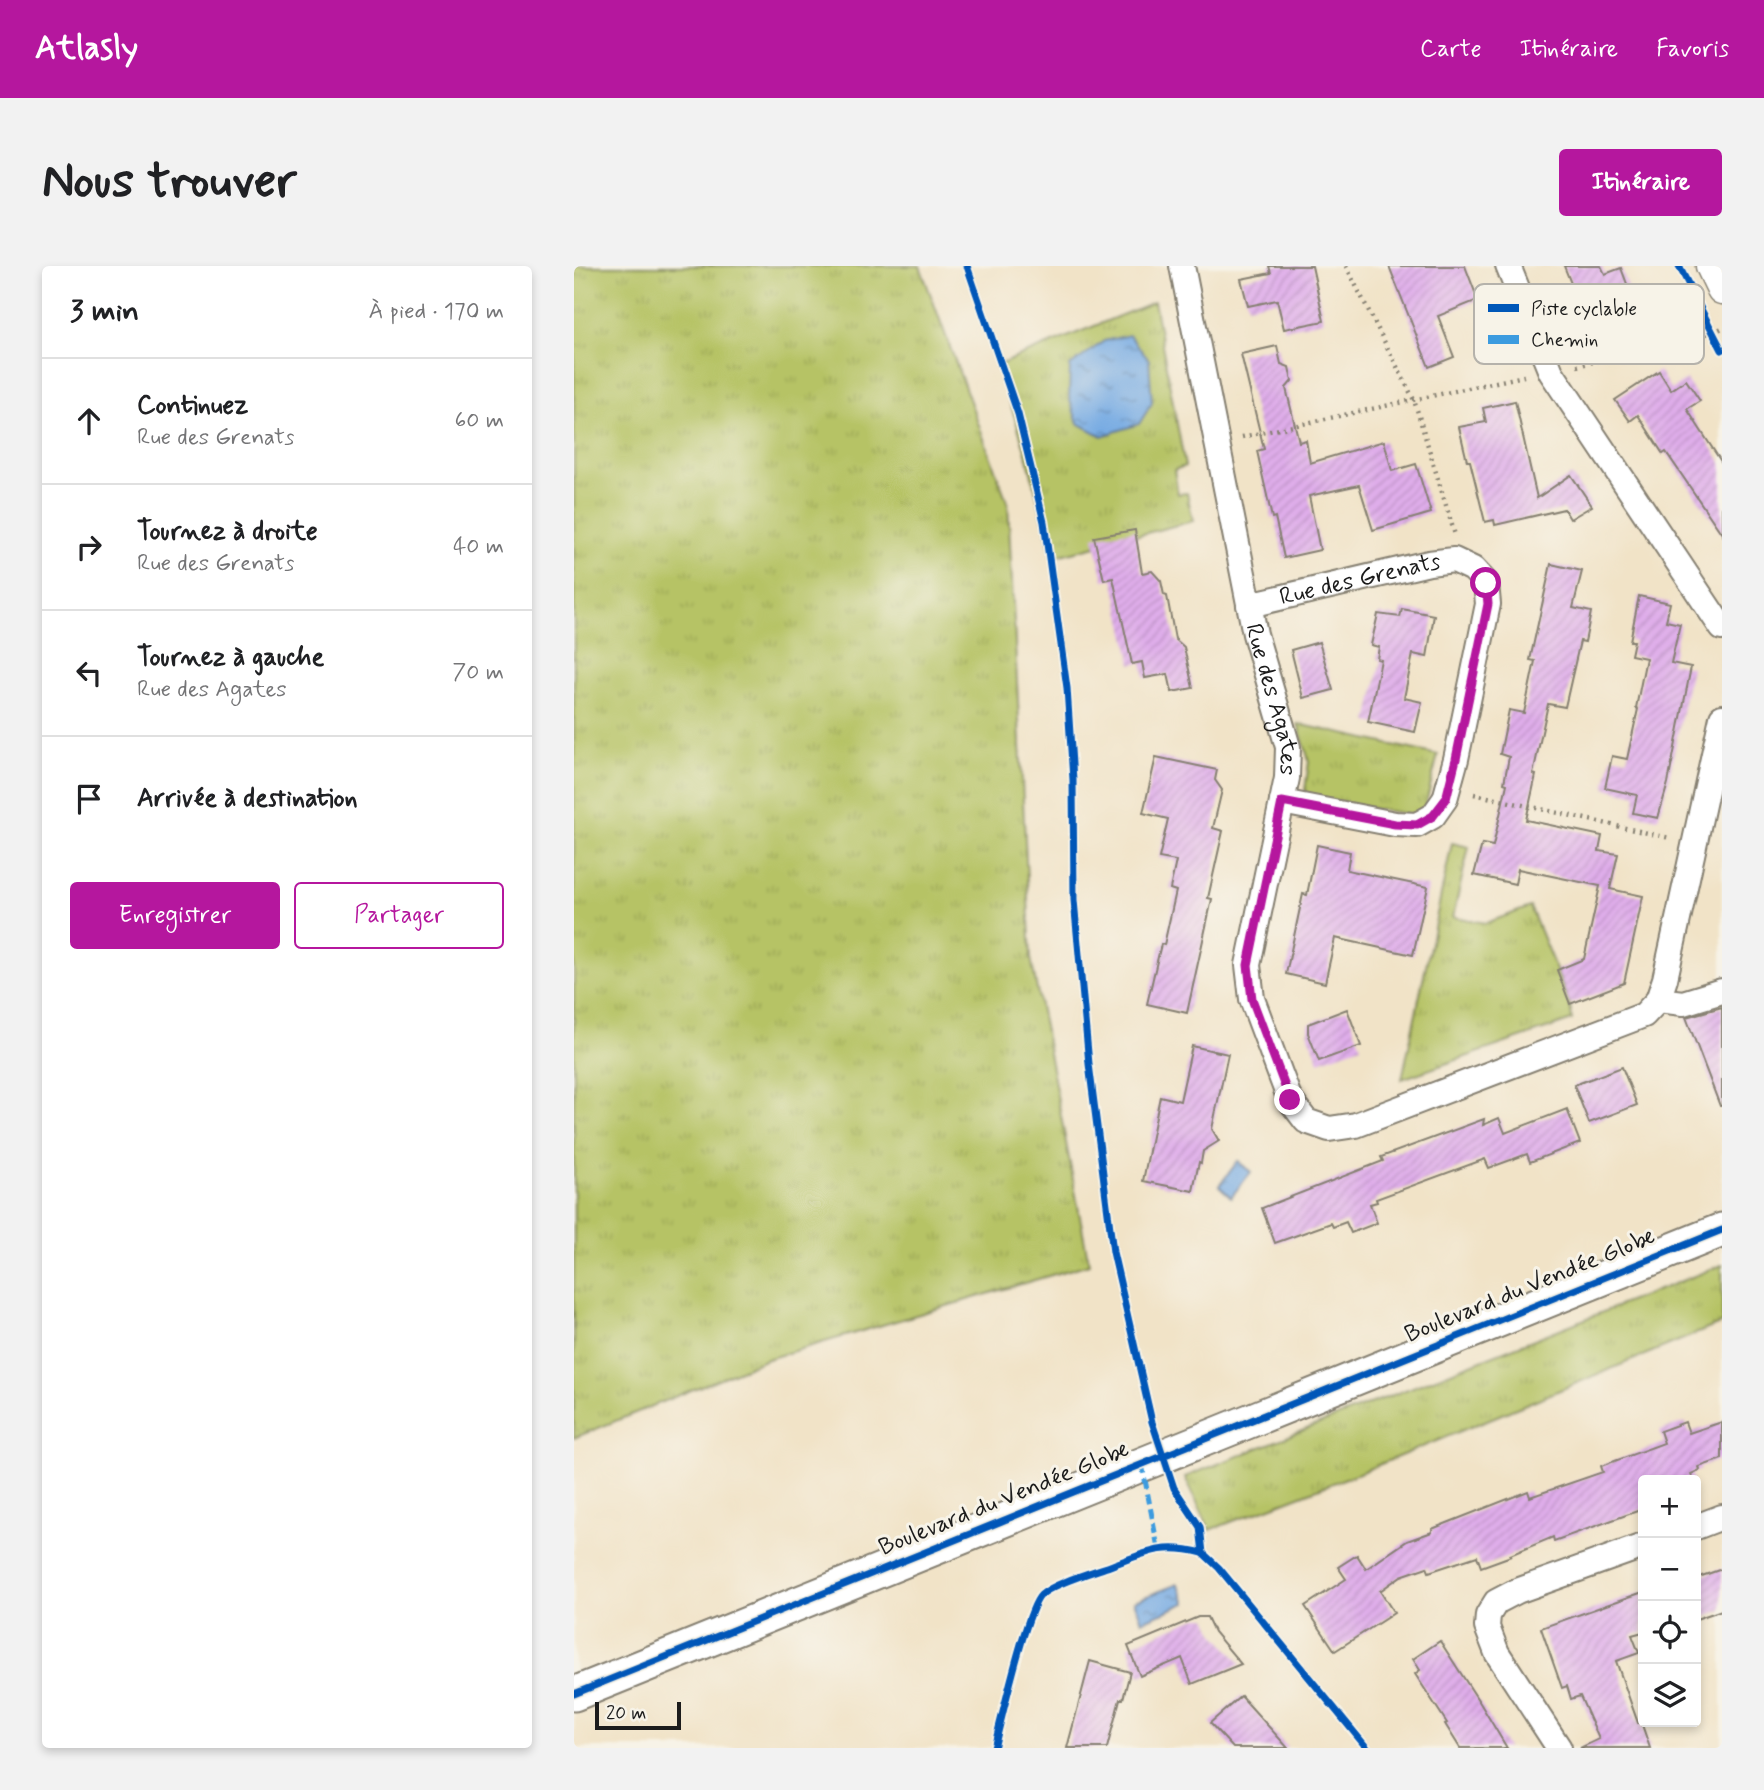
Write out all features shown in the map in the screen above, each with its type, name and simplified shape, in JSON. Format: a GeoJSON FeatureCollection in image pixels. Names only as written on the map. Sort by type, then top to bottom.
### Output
{"type":"FeatureCollection","features":[{"type":"Feature","properties":{"kind":"main road","name":"Boulevard du Vendée Globe"},"geometry":{"type":"LineString","coordinates":[[574,1694],[1722,1230]]}},
{"type":"Feature","properties":{"kind":"street","name":"Rue des Agates"},"geometry":{"type":"LineString","coordinates":[[1181,266],[1255,634],[1288,747],[1287,778],[1248,965],[1252,999],[1290,1100],[1306,1121],[1329,1129],[1356,1125],[1644,1015],[1658,1000]]}},
{"type":"Feature","properties":{"kind":"street"},"geometry":{"type":"LineString","coordinates":[[1508,266],[1515,284]]}},
{"type":"Feature","properties":{"kind":"street"},"geometry":{"type":"LineString","coordinates":[[1711,266],[1722,289]]}},
{"type":"Feature","properties":{"kind":"street"},"geometry":{"type":"LineString","coordinates":[[1548,364],[1722,628]]}},
{"type":"Feature","properties":{"kind":"street","name":"Rue des Grenats"},"geometry":{"type":"LineString","coordinates":[[1249,606],[1429,563],[1454,560],[1473,569],[1486,583],[1488,604],[1446,799],[1433,816],[1417,825],[1395,824],[1282,802]]}},
{"type":"Feature","properties":{"kind":"street"},"geometry":{"type":"LineString","coordinates":[[1722,717],[1658,1000],[1683,1003],[1722,991]]}},
{"type":"Feature","properties":{"kind":"street"},"geometry":{"type":"LineString","coordinates":[[1701,1525],[1722,1517]]}},
{"type":"Feature","properties":{"kind":"street"},"geometry":{"type":"LineString","coordinates":[[1559,1748],[1497,1653],[1487,1627],[1488,1615],[1496,1602],[1517,1591],[1638,1548]]}},
{"type":"Feature","properties":{"kind":"path"},"geometry":{"type":"LineString","coordinates":[[1346,266],[1414,400],[1456,538],[1454,560]]}},
{"type":"Feature","properties":{"kind":"path"},"geometry":{"type":"LineString","coordinates":[[1704,333],[1722,328]]}},
{"type":"Feature","properties":{"kind":"path"},"geometry":{"type":"LineString","coordinates":[[1216,441],[1582,364]]}},
{"type":"Feature","properties":{"kind":"path"},"geometry":{"type":"LineString","coordinates":[[1448,788],[1695,844]]}},
{"type":"Feature","properties":{"kind":"green space"},"geometry":{"type":"Polygon","coordinates":[[[574,266],[920,266],[1008,504],[1031,958],[1089,1264],[767,1359],[574,1438],[574,266]]]}},
{"type":"Feature","properties":{"kind":"green space"},"geometry":{"type":"Polygon","coordinates":[[[1154,302],[1185,466],[1174,470],[1178,494],[1187,493],[1193,521],[1053,557],[1025,449],[998,365],[1154,302]]]}},
{"type":"Feature","properties":{"kind":"green space"},"geometry":{"type":"Polygon","coordinates":[[[1298,724],[1438,755],[1425,807],[1414,815],[1304,798],[1309,761],[1298,724]]]}},
{"type":"Feature","properties":{"kind":"green space"},"geometry":{"type":"Polygon","coordinates":[[[1452,843],[1469,847],[1453,917],[1486,923],[1530,907],[1570,1004],[1572,1020],[1402,1079],[1452,843]]]}},
{"type":"Feature","properties":{"kind":"green space"},"geometry":{"type":"Polygon","coordinates":[[[1722,1265],[1722,1323],[1354,1475],[1210,1530],[1185,1477],[1722,1265]]]}},
{"type":"Feature","properties":{"kind":"water"},"geometry":{"type":"Polygon","coordinates":[[[1129,335],[1149,360],[1152,403],[1139,424],[1102,436],[1078,423],[1069,398],[1070,366],[1104,341],[1129,335]]]}},
{"type":"Feature","properties":{"kind":"water"},"geometry":{"type":"Polygon","coordinates":[[[1238,1161],[1251,1172],[1231,1197],[1219,1186],[1238,1161]]]}},
{"type":"Feature","properties":{"kind":"water"},"geometry":{"type":"Polygon","coordinates":[[[1178,1584],[1186,1603],[1142,1621],[1134,1601],[1178,1584]]]}},
{"type":"Feature","properties":{"kind":"building"},"geometry":{"type":"Polygon","coordinates":[[[1269,266],[1312,266],[1324,321],[1284,329],[1277,300],[1248,306],[1241,279],[1271,273],[1269,266]]]}},
{"type":"Feature","properties":{"kind":"building"},"geometry":{"type":"Polygon","coordinates":[[[1389,266],[1465,266],[1474,290],[1474,302],[1438,316],[1454,357],[1429,367],[1389,266]]]}},
{"type":"Feature","properties":{"kind":"building"},"geometry":{"type":"Polygon","coordinates":[[[1564,266],[1601,266],[1605,274],[1621,268],[1627,284],[1571,284],[1564,266]]]}},
{"type":"Feature","properties":{"kind":"building"},"geometry":{"type":"Polygon","coordinates":[[[1277,346],[1281,364],[1289,367],[1292,381],[1286,388],[1299,442],[1306,440],[1310,463],[1384,441],[1392,471],[1416,464],[1431,513],[1373,530],[1359,485],[1309,496],[1320,550],[1284,558],[1257,451],[1264,449],[1241,354],[1277,346]]]}},
{"type":"Feature","properties":{"kind":"building"},"geometry":{"type":"Polygon","coordinates":[[[1659,371],[1671,390],[1686,380],[1700,401],[1687,409],[1722,463],[1722,534],[1638,415],[1630,421],[1615,400],[1659,371]]]}},
{"type":"Feature","properties":{"kind":"building"},"geometry":{"type":"Polygon","coordinates":[[[1515,401],[1537,498],[1571,475],[1592,506],[1570,519],[1564,509],[1495,525],[1494,520],[1485,522],[1459,427],[1486,422],[1483,408],[1515,401]]]}},
{"type":"Feature","properties":{"kind":"building"},"geometry":{"type":"Polygon","coordinates":[[[1135,530],[1142,573],[1152,571],[1161,581],[1164,595],[1167,596],[1175,639],[1184,647],[1193,688],[1172,692],[1168,674],[1145,678],[1142,662],[1132,664],[1113,578],[1104,580],[1094,537],[1135,530]]]}},
{"type":"Feature","properties":{"kind":"building"},"geometry":{"type":"Polygon","coordinates":[[[1551,564],[1582,571],[1573,608],[1591,612],[1585,642],[1580,641],[1565,707],[1548,704],[1526,820],[1602,836],[1599,851],[1618,854],[1610,889],[1643,896],[1624,983],[1570,1004],[1557,970],[1584,959],[1600,886],[1518,869],[1515,884],[1474,875],[1482,844],[1493,846],[1507,784],[1504,783],[1509,757],[1500,754],[1509,710],[1524,713],[1535,661],[1530,660],[1551,564]]]}},
{"type":"Feature","properties":{"kind":"building"},"geometry":{"type":"Polygon","coordinates":[[[1639,596],[1670,603],[1666,621],[1680,624],[1671,663],[1691,667],[1668,783],[1658,818],[1633,813],[1637,795],[1605,788],[1612,756],[1627,759],[1638,709],[1636,708],[1646,658],[1631,655],[1634,641],[1630,641],[1639,596]]]}},
{"type":"Feature","properties":{"kind":"building"},"geometry":{"type":"Polygon","coordinates":[[[1402,609],[1434,615],[1427,657],[1413,654],[1404,698],[1422,702],[1415,732],[1368,722],[1381,660],[1377,659],[1379,647],[1371,645],[1378,614],[1400,617],[1402,609]]]}},
{"type":"Feature","properties":{"kind":"building"},"geometry":{"type":"Polygon","coordinates":[[[1319,642],[1333,690],[1303,698],[1291,650],[1319,642]]]}},
{"type":"Feature","properties":{"kind":"building"},"geometry":{"type":"Polygon","coordinates":[[[1156,757],[1217,770],[1215,780],[1222,790],[1213,828],[1223,831],[1208,898],[1212,899],[1187,1013],[1147,1004],[1176,891],[1170,889],[1176,861],[1159,858],[1168,819],[1143,813],[1156,757]]]}},
{"type":"Feature","properties":{"kind":"building"},"geometry":{"type":"Polygon","coordinates":[[[1317,845],[1350,852],[1347,870],[1428,887],[1413,955],[1335,938],[1325,983],[1286,974],[1303,894],[1307,895],[1317,845]]]}},
{"type":"Feature","properties":{"kind":"building"},"geometry":{"type":"Polygon","coordinates":[[[1722,1007],[1722,1106],[1720,1106],[1686,1017],[1722,1007]]]}},
{"type":"Feature","properties":{"kind":"building"},"geometry":{"type":"Polygon","coordinates":[[[1347,1009],[1361,1046],[1319,1061],[1308,1033],[1308,1024],[1347,1009]]]}},
{"type":"Feature","properties":{"kind":"building"},"geometry":{"type":"Polygon","coordinates":[[[1192,1046],[1228,1054],[1212,1129],[1219,1141],[1203,1151],[1193,1191],[1143,1181],[1160,1096],[1180,1101],[1192,1046]]]}},
{"type":"Feature","properties":{"kind":"building"},"geometry":{"type":"Polygon","coordinates":[[[1622,1067],[1637,1105],[1589,1123],[1574,1085],[1622,1067]]]}},
{"type":"Feature","properties":{"kind":"building"},"geometry":{"type":"Polygon","coordinates":[[[1567,1109],[1580,1143],[1530,1162],[1527,1154],[1489,1168],[1485,1159],[1376,1199],[1377,1202],[1370,1204],[1377,1223],[1351,1233],[1346,1222],[1333,1227],[1331,1223],[1275,1243],[1262,1208],[1383,1161],[1381,1157],[1484,1119],[1483,1125],[1499,1118],[1505,1133],[1567,1109]]]}},
{"type":"Feature","properties":{"kind":"building"},"geometry":{"type":"Polygon","coordinates":[[[1685,1422],[1689,1433],[1722,1422],[1722,1459],[1699,1467],[1700,1470],[1691,1475],[1638,1475],[1638,1511],[1554,1541],[1553,1537],[1481,1567],[1477,1556],[1429,1572],[1427,1567],[1401,1576],[1380,1591],[1394,1613],[1335,1651],[1305,1606],[1346,1579],[1338,1567],[1357,1555],[1366,1569],[1407,1541],[1432,1532],[1432,1529],[1528,1491],[1530,1497],[1603,1472],[1601,1466],[1664,1443],[1660,1431],[1685,1422]]]}},
{"type":"Feature","properties":{"kind":"building"},"geometry":{"type":"Polygon","coordinates":[[[1722,1569],[1722,1610],[1701,1617],[1701,1601],[1701,1576],[1722,1569]]]}},
{"type":"Feature","properties":{"kind":"building"},"geometry":{"type":"Polygon","coordinates":[[[1638,1594],[1638,1633],[1632,1635],[1638,1653],[1616,1661],[1638,1727],[1643,1727],[1650,1748],[1580,1748],[1599,1739],[1580,1696],[1571,1699],[1567,1686],[1562,1688],[1541,1628],[1638,1594]]]}},
{"type":"Feature","properties":{"kind":"building"},"geometry":{"type":"Polygon","coordinates":[[[1198,1617],[1207,1617],[1214,1632],[1241,1664],[1192,1684],[1182,1658],[1140,1676],[1128,1646],[1198,1617]]]}},
{"type":"Feature","properties":{"kind":"building"},"geometry":{"type":"Polygon","coordinates":[[[1440,1641],[1507,1748],[1460,1748],[1415,1674],[1420,1670],[1413,1659],[1440,1641]]]}},
{"type":"Feature","properties":{"kind":"building"},"geometry":{"type":"Polygon","coordinates":[[[1090,1661],[1130,1672],[1123,1699],[1120,1699],[1107,1748],[1067,1748],[1090,1661]]]}},
{"type":"Feature","properties":{"kind":"building"},"geometry":{"type":"Polygon","coordinates":[[[1241,1696],[1288,1748],[1233,1748],[1210,1723],[1241,1696]]]}},
{"type":"Feature","properties":{"kind":"marked path"},"geometry":{"type":"LineString","coordinates":[[1142,1464],[1158,1548]]}},
{"type":"Feature","properties":{"kind":"cycle path"},"geometry":{"type":"LineString","coordinates":[[967,266],[1018,414],[1044,522],[1067,688],[1073,780],[1074,900],[1089,1064],[1113,1252],[1152,1422],[1174,1488],[1200,1527],[1203,1553],[1219,1568],[1367,1748]]}},
{"type":"Feature","properties":{"kind":"cycle path"},"geometry":{"type":"LineString","coordinates":[[1679,266],[1688,284]]}},
{"type":"Feature","properties":{"kind":"cycle path"},"geometry":{"type":"LineString","coordinates":[[1704,315],[1722,350]]}},
{"type":"Feature","properties":{"kind":"cycle path"},"geometry":{"type":"LineString","coordinates":[[574,1694],[1722,1230]]}},
{"type":"Feature","properties":{"kind":"cycle path"},"geometry":{"type":"LineString","coordinates":[[994,1748],[1021,1643],[1041,1595],[1064,1582],[1155,1550],[1177,1549],[1203,1553]]}},
{"type":"Feature","properties":{"kind":"route"},"geometry":{"type":"LineString","coordinates":[[1290,1100],[1252,999],[1248,965],[1282,802],[1395,824],[1417,825],[1433,816],[1446,799],[1456,759],[1488,604],[1486,583]]}}]}
